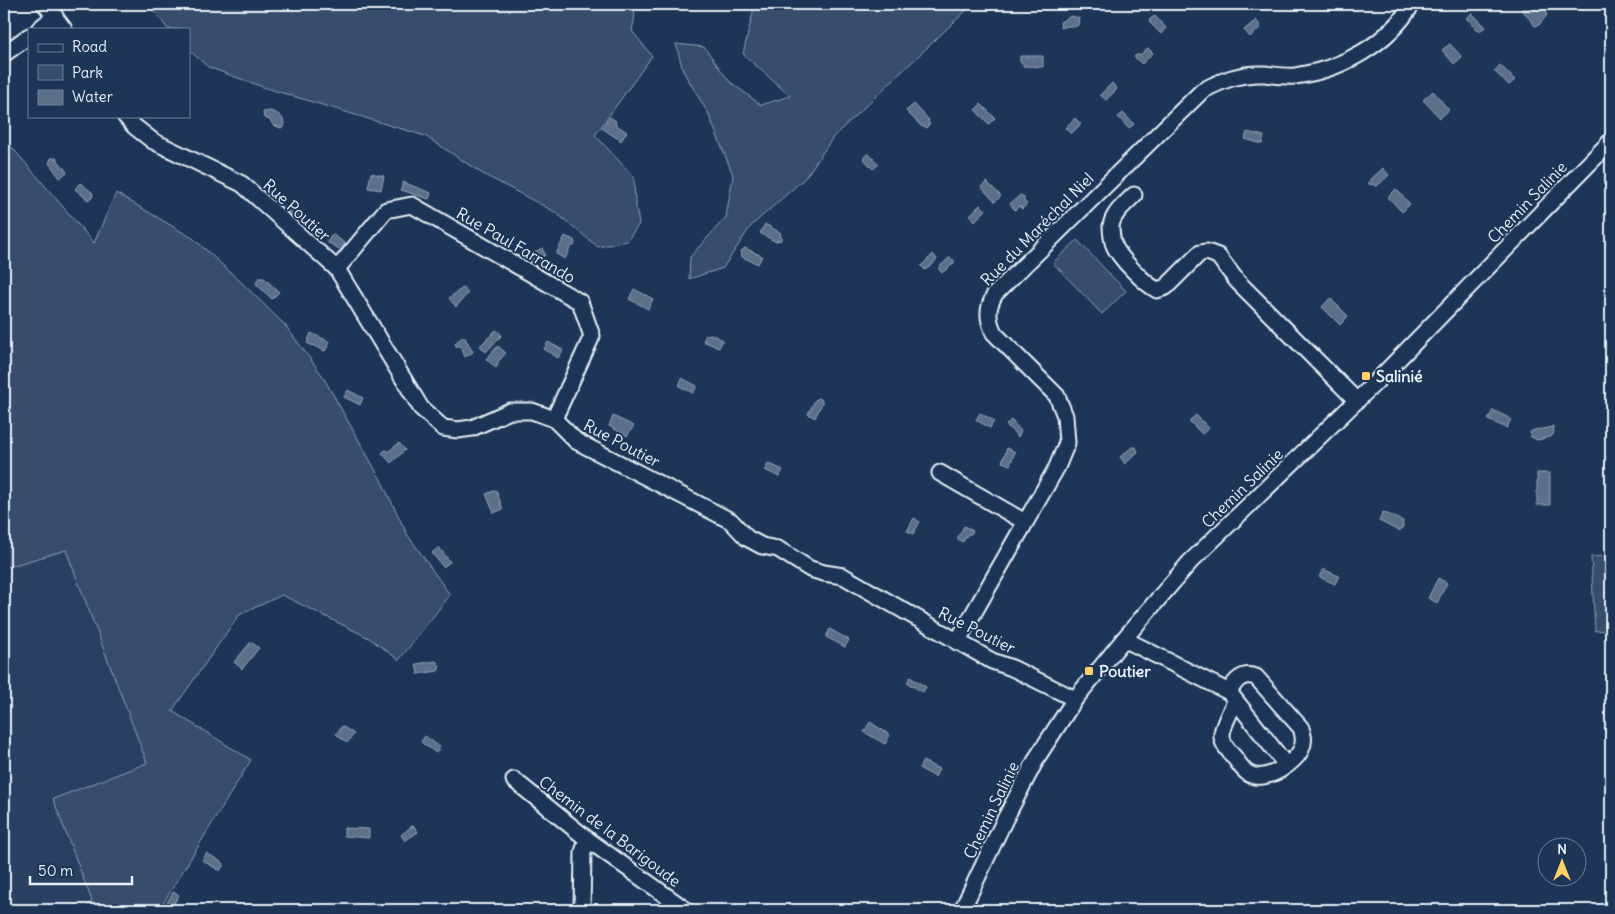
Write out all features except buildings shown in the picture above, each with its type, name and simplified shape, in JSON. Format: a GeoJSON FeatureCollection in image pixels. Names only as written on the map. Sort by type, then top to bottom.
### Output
{"type":"FeatureCollection","features":[{"type":"Feature","properties":{"kind":"street"},"geometry":{"type":"LineString","coordinates":[[42,28],[60,22],[45,4]]}},
{"type":"Feature","properties":{"kind":"street","name":"Rue du Maréchal Niel"},"geometry":{"type":"LineString","coordinates":[[957,642],[1057,467],[1067,442],[1065,416],[1057,396],[994,333],[988,314],[989,304],[995,294],[1202,91],[1218,82],[1248,74],[1293,76],[1314,73],[1343,63],[1365,51],[1390,30],[1412,4]]}},
{"type":"Feature","properties":{"kind":"street"},"geometry":{"type":"LineString","coordinates":[[4,54],[28,37]]}},
{"type":"Feature","properties":{"kind":"street","name":"Rue Poutier"},"geometry":{"type":"LineString","coordinates":[[127,118],[153,141],[242,184],[337,269],[421,408],[443,428],[458,430],[472,428],[510,411],[532,411],[554,419],[576,441],[725,517],[732,521],[748,538],[762,546],[778,549],[810,568],[824,573],[843,576],[992,661],[1012,668],[1075,699]]}},
{"type":"Feature","properties":{"kind":"street","name":"Chemin Salinie"},"geometry":{"type":"LineString","coordinates":[[962,910],[1005,819],[1038,756],[1075,699],[1124,639],[1190,562],[1357,401],[1611,140]]}},
{"type":"Feature","properties":{"kind":"street"},"geometry":{"type":"LineString","coordinates":[[1134,195],[1117,212],[1111,226],[1114,246],[1123,259],[1149,286],[1157,290],[1166,287],[1200,253],[1207,252],[1218,256],[1237,281],[1357,401]]}},
{"type":"Feature","properties":{"kind":"street","name":"Rue Paul Farrando"},"geometry":{"type":"LineString","coordinates":[[337,269],[386,210],[412,206],[580,302],[592,336],[554,419]]}},
{"type":"Feature","properties":{"kind":"street"},"geometry":{"type":"LineString","coordinates":[[940,473],[1025,522]]}},
{"type":"Feature","properties":{"kind":"street"},"geometry":{"type":"LineString","coordinates":[[1124,639],[1232,697],[1286,765]]}},
{"type":"Feature","properties":{"kind":"street"},"geometry":{"type":"LineString","coordinates":[[1251,675],[1256,677],[1301,728],[1304,736],[1300,752],[1286,765],[1269,776],[1255,776],[1248,773],[1226,747],[1222,733],[1234,682],[1242,676],[1251,675]]}},
{"type":"Feature","properties":{"kind":"street","name":"Chemin de la Barigoude"},"geometry":{"type":"LineString","coordinates":[[514,780],[587,839],[686,910]]}},
{"type":"Feature","properties":{"kind":"street"},"geometry":{"type":"LineString","coordinates":[[582,910],[583,852],[587,839]]}},
{"type":"Feature","properties":{"kind":"shaded area"},"geometry":{"type":"Polygon","coordinates":[[[66,550],[147,763],[53,799],[92,901],[85,910],[4,910],[4,568],[66,550]]]}},
{"type":"Feature","properties":{"kind":"green space"},"geometry":{"type":"Polygon","coordinates":[[[148,4],[630,4],[635,15],[632,31],[652,56],[595,135],[634,177],[635,201],[639,224],[627,241],[598,247],[555,212],[483,174],[425,136],[263,87],[208,67],[190,51],[190,28],[167,28],[148,4]]]}},
{"type":"Feature","properties":{"kind":"green space"},"geometry":{"type":"Polygon","coordinates":[[[755,4],[973,4],[834,136],[805,178],[751,226],[723,268],[689,279],[690,257],[726,217],[733,175],[708,113],[683,71],[676,44],[704,47],[729,81],[761,105],[790,96],[743,54],[755,4]]]}},
{"type":"Feature","properties":{"kind":"green space"},"geometry":{"type":"Polygon","coordinates":[[[4,138],[94,243],[116,193],[194,239],[285,325],[322,375],[380,478],[407,534],[450,595],[399,660],[369,638],[282,595],[239,615],[172,711],[251,760],[159,910],[85,910],[92,901],[53,799],[147,763],[66,550],[4,568],[4,138]]]}},
{"type":"Feature","properties":{"kind":"green space"},"geometry":{"type":"Polygon","coordinates":[[[1077,240],[1126,291],[1102,314],[1053,263],[1077,240]]]}},
{"type":"Feature","properties":{"kind":"green space"},"geometry":{"type":"Polygon","coordinates":[[[1611,556],[1611,630],[1595,631],[1591,557],[1611,556]]]}},
{"type":"Feature","properties":{"kind":"water"},"geometry":{"type":"Polygon","coordinates":[[[1523,4],[1533,4],[1538,7],[1541,4],[1546,9],[1547,15],[1539,25],[1535,26],[1523,11],[1521,6],[1523,4]]]}},
{"type":"Feature","properties":{"kind":"water"},"geometry":{"type":"Polygon","coordinates":[[[1472,13],[1486,27],[1479,31],[1466,18],[1472,13]]]}},
{"type":"Feature","properties":{"kind":"water"},"geometry":{"type":"Polygon","coordinates":[[[1071,16],[1079,18],[1078,25],[1061,28],[1060,22],[1071,16]]]}},
{"type":"Feature","properties":{"kind":"water"},"geometry":{"type":"Polygon","coordinates":[[[1155,16],[1166,28],[1161,34],[1149,22],[1155,16]]]}},
{"type":"Feature","properties":{"kind":"water"},"geometry":{"type":"Polygon","coordinates":[[[1256,20],[1261,27],[1250,37],[1244,30],[1256,20]]]}},
{"type":"Feature","properties":{"kind":"water"},"geometry":{"type":"Polygon","coordinates":[[[1450,44],[1462,57],[1454,64],[1442,50],[1450,44]]]}},
{"type":"Feature","properties":{"kind":"water"},"geometry":{"type":"Polygon","coordinates":[[[1148,48],[1153,53],[1142,64],[1134,57],[1140,55],[1148,48]]]}},
{"type":"Feature","properties":{"kind":"water"},"geometry":{"type":"Polygon","coordinates":[[[1020,56],[1043,56],[1043,67],[1023,66],[1023,63],[1020,62],[1020,56]]]}},
{"type":"Feature","properties":{"kind":"water"},"geometry":{"type":"Polygon","coordinates":[[[1500,65],[1515,80],[1509,85],[1494,71],[1500,65]]]}},
{"type":"Feature","properties":{"kind":"water"},"geometry":{"type":"Polygon","coordinates":[[[1112,83],[1117,89],[1106,100],[1100,95],[1112,83]]]}},
{"type":"Feature","properties":{"kind":"water"},"geometry":{"type":"Polygon","coordinates":[[[1433,91],[1449,110],[1440,118],[1423,100],[1433,91]]]}},
{"type":"Feature","properties":{"kind":"water"},"geometry":{"type":"Polygon","coordinates":[[[914,104],[929,120],[930,124],[926,128],[922,127],[906,111],[914,104]]]}},
{"type":"Feature","properties":{"kind":"water"},"geometry":{"type":"Polygon","coordinates":[[[981,104],[995,118],[989,124],[975,110],[981,104]]]}},
{"type":"Feature","properties":{"kind":"water"},"geometry":{"type":"Polygon","coordinates":[[[270,111],[280,116],[284,126],[281,128],[273,125],[270,120],[264,118],[263,112],[270,111]]]}},
{"type":"Feature","properties":{"kind":"water"},"geometry":{"type":"Polygon","coordinates":[[[1123,113],[1134,124],[1129,129],[1118,117],[1123,113]]]}},
{"type":"Feature","properties":{"kind":"water"},"geometry":{"type":"Polygon","coordinates":[[[610,117],[616,121],[615,124],[627,132],[621,141],[602,128],[610,117]]]}},
{"type":"Feature","properties":{"kind":"water"},"geometry":{"type":"Polygon","coordinates":[[[1075,118],[1081,124],[1071,134],[1065,128],[1075,118]]]}},
{"type":"Feature","properties":{"kind":"water"},"geometry":{"type":"Polygon","coordinates":[[[1247,132],[1264,136],[1262,144],[1245,139],[1247,132]]]}},
{"type":"Feature","properties":{"kind":"water"},"geometry":{"type":"Polygon","coordinates":[[[868,153],[879,164],[873,169],[863,158],[868,153]]]}},
{"type":"Feature","properties":{"kind":"water"},"geometry":{"type":"Polygon","coordinates":[[[51,158],[56,158],[67,172],[60,178],[49,163],[51,158]]]}},
{"type":"Feature","properties":{"kind":"water"},"geometry":{"type":"Polygon","coordinates":[[[1383,168],[1389,175],[1376,187],[1373,184],[1370,185],[1368,182],[1383,168]]]}},
{"type":"Feature","properties":{"kind":"water"},"geometry":{"type":"Polygon","coordinates":[[[371,173],[384,176],[381,190],[368,188],[371,173]]]}},
{"type":"Feature","properties":{"kind":"water"},"geometry":{"type":"Polygon","coordinates":[[[403,182],[431,193],[429,199],[401,190],[403,182]]]}},
{"type":"Feature","properties":{"kind":"water"},"geometry":{"type":"Polygon","coordinates":[[[987,182],[1001,196],[995,202],[981,187],[987,182]]]}},
{"type":"Feature","properties":{"kind":"water"},"geometry":{"type":"Polygon","coordinates":[[[80,183],[93,193],[92,198],[88,200],[75,189],[80,183]]]}},
{"type":"Feature","properties":{"kind":"water"},"geometry":{"type":"Polygon","coordinates":[[[1396,189],[1410,204],[1402,212],[1388,197],[1396,189]]]}},
{"type":"Feature","properties":{"kind":"water"},"geometry":{"type":"Polygon","coordinates":[[[1021,195],[1027,204],[1022,209],[1019,206],[1015,210],[1010,204],[1021,195]]]}},
{"type":"Feature","properties":{"kind":"water"},"geometry":{"type":"Polygon","coordinates":[[[980,205],[986,210],[975,221],[970,215],[980,205]]]}},
{"type":"Feature","properties":{"kind":"water"},"geometry":{"type":"Polygon","coordinates":[[[289,206],[301,211],[299,218],[291,216],[284,211],[289,206]]]}},
{"type":"Feature","properties":{"kind":"water"},"geometry":{"type":"Polygon","coordinates":[[[765,224],[781,233],[780,241],[777,240],[776,242],[760,233],[765,224]]]}},
{"type":"Feature","properties":{"kind":"water"},"geometry":{"type":"Polygon","coordinates":[[[332,234],[345,243],[341,250],[327,242],[332,234]]]}},
{"type":"Feature","properties":{"kind":"water"},"geometry":{"type":"Polygon","coordinates":[[[565,236],[574,240],[575,243],[574,246],[571,246],[565,259],[556,254],[565,236]]]}},
{"type":"Feature","properties":{"kind":"water"},"geometry":{"type":"Polygon","coordinates":[[[542,248],[544,256],[531,262],[526,257],[542,248]]]}},
{"type":"Feature","properties":{"kind":"water"},"geometry":{"type":"Polygon","coordinates":[[[745,248],[762,256],[758,264],[742,257],[741,251],[745,248]]]}},
{"type":"Feature","properties":{"kind":"water"},"geometry":{"type":"Polygon","coordinates":[[[933,254],[937,259],[925,270],[921,266],[933,254]]]}},
{"type":"Feature","properties":{"kind":"water"},"geometry":{"type":"Polygon","coordinates":[[[949,258],[954,260],[954,263],[942,273],[938,268],[949,258]]]}},
{"type":"Feature","properties":{"kind":"water"},"geometry":{"type":"Polygon","coordinates":[[[259,278],[264,278],[279,292],[272,299],[257,285],[256,281],[259,278]]]}},
{"type":"Feature","properties":{"kind":"water"},"geometry":{"type":"Polygon","coordinates":[[[464,287],[468,293],[456,307],[449,298],[464,287]]]}},
{"type":"Feature","properties":{"kind":"water"},"geometry":{"type":"Polygon","coordinates":[[[634,289],[653,299],[648,309],[629,299],[634,289]]]}},
{"type":"Feature","properties":{"kind":"water"},"geometry":{"type":"Polygon","coordinates":[[[1330,298],[1348,316],[1340,325],[1322,307],[1330,298]]]}},
{"type":"Feature","properties":{"kind":"water"},"geometry":{"type":"Polygon","coordinates":[[[496,330],[502,335],[486,352],[480,346],[496,330]]]}},
{"type":"Feature","properties":{"kind":"water"},"geometry":{"type":"Polygon","coordinates":[[[311,333],[330,342],[325,351],[307,343],[311,333]]]}},
{"type":"Feature","properties":{"kind":"water"},"geometry":{"type":"Polygon","coordinates":[[[711,334],[723,340],[719,348],[703,341],[706,335],[711,334]]]}},
{"type":"Feature","properties":{"kind":"water"},"geometry":{"type":"Polygon","coordinates":[[[464,336],[473,352],[465,357],[460,346],[456,346],[455,343],[464,336]]]}},
{"type":"Feature","properties":{"kind":"water"},"geometry":{"type":"Polygon","coordinates":[[[548,342],[563,350],[558,358],[544,349],[548,342]]]}},
{"type":"Feature","properties":{"kind":"water"},"geometry":{"type":"Polygon","coordinates":[[[498,346],[506,353],[497,363],[496,368],[486,359],[498,346]]]}},
{"type":"Feature","properties":{"kind":"water"},"geometry":{"type":"Polygon","coordinates":[[[682,378],[697,386],[693,393],[679,386],[682,378]]]}},
{"type":"Feature","properties":{"kind":"water"},"geometry":{"type":"Polygon","coordinates":[[[348,390],[363,398],[360,405],[344,397],[348,390]]]}},
{"type":"Feature","properties":{"kind":"water"},"geometry":{"type":"Polygon","coordinates":[[[819,398],[822,400],[822,403],[815,418],[808,414],[815,400],[819,398]]]}},
{"type":"Feature","properties":{"kind":"water"},"geometry":{"type":"Polygon","coordinates":[[[1493,410],[1511,419],[1507,428],[1488,420],[1493,410]]]}},
{"type":"Feature","properties":{"kind":"water"},"geometry":{"type":"Polygon","coordinates":[[[980,413],[994,421],[990,428],[976,420],[980,413]]]}},
{"type":"Feature","properties":{"kind":"water"},"geometry":{"type":"Polygon","coordinates":[[[1196,415],[1209,428],[1202,434],[1189,421],[1196,415]]]}},
{"type":"Feature","properties":{"kind":"water"},"geometry":{"type":"Polygon","coordinates":[[[613,416],[634,426],[627,436],[609,426],[613,416]]]}},
{"type":"Feature","properties":{"kind":"water"},"geometry":{"type":"Polygon","coordinates":[[[1011,420],[1021,431],[1018,437],[1006,425],[1011,420]]]}},
{"type":"Feature","properties":{"kind":"water"},"geometry":{"type":"Polygon","coordinates":[[[1553,426],[1554,433],[1551,437],[1537,440],[1531,437],[1530,432],[1553,426]]]}},
{"type":"Feature","properties":{"kind":"water"},"geometry":{"type":"Polygon","coordinates":[[[399,443],[405,450],[391,463],[382,453],[385,450],[389,451],[399,443]]]}},
{"type":"Feature","properties":{"kind":"water"},"geometry":{"type":"Polygon","coordinates":[[[1132,447],[1136,447],[1138,452],[1125,464],[1120,457],[1132,447]]]}},
{"type":"Feature","properties":{"kind":"water"},"geometry":{"type":"Polygon","coordinates":[[[1007,448],[1015,452],[1010,465],[1002,462],[1007,448]]]}},
{"type":"Feature","properties":{"kind":"water"},"geometry":{"type":"Polygon","coordinates":[[[768,463],[783,470],[779,477],[765,470],[768,463]]]}},
{"type":"Feature","properties":{"kind":"water"},"geometry":{"type":"Polygon","coordinates":[[[1537,473],[1550,473],[1550,505],[1537,505],[1537,473]]]}},
{"type":"Feature","properties":{"kind":"water"},"geometry":{"type":"Polygon","coordinates":[[[496,490],[503,509],[494,513],[486,494],[496,490]]]}},
{"type":"Feature","properties":{"kind":"water"},"geometry":{"type":"Polygon","coordinates":[[[1383,512],[1403,521],[1403,528],[1399,531],[1379,521],[1383,512]]]}},
{"type":"Feature","properties":{"kind":"water"},"geometry":{"type":"Polygon","coordinates":[[[914,518],[920,522],[913,534],[907,531],[914,518]]]}},
{"type":"Feature","properties":{"kind":"water"},"geometry":{"type":"Polygon","coordinates":[[[964,526],[973,531],[971,534],[968,534],[963,542],[957,539],[964,526]]]}},
{"type":"Feature","properties":{"kind":"water"},"geometry":{"type":"Polygon","coordinates":[[[439,547],[450,562],[443,567],[432,553],[439,547]]]}},
{"type":"Feature","properties":{"kind":"water"},"geometry":{"type":"Polygon","coordinates":[[[1323,569],[1339,576],[1335,584],[1319,577],[1323,569]]]}},
{"type":"Feature","properties":{"kind":"water"},"geometry":{"type":"Polygon","coordinates":[[[1438,578],[1447,583],[1437,603],[1428,598],[1438,578]]]}},
{"type":"Feature","properties":{"kind":"water"},"geometry":{"type":"Polygon","coordinates":[[[830,629],[849,640],[845,647],[826,637],[830,629]]]}},
{"type":"Feature","properties":{"kind":"water"},"geometry":{"type":"Polygon","coordinates":[[[251,642],[259,648],[242,669],[234,662],[251,642]]]}},
{"type":"Feature","properties":{"kind":"water"},"geometry":{"type":"Polygon","coordinates":[[[436,661],[440,666],[438,671],[418,674],[416,664],[436,661]]]}},
{"type":"Feature","properties":{"kind":"water"},"geometry":{"type":"Polygon","coordinates":[[[910,677],[926,687],[923,692],[907,683],[910,677]]]}},
{"type":"Feature","properties":{"kind":"water"},"geometry":{"type":"Polygon","coordinates":[[[870,722],[890,735],[885,744],[864,732],[870,722]]]}},
{"type":"Feature","properties":{"kind":"water"},"geometry":{"type":"Polygon","coordinates":[[[342,726],[354,734],[347,743],[336,734],[342,726]]]}},
{"type":"Feature","properties":{"kind":"water"},"geometry":{"type":"Polygon","coordinates":[[[425,736],[440,747],[436,753],[421,742],[425,736]]]}},
{"type":"Feature","properties":{"kind":"water"},"geometry":{"type":"Polygon","coordinates":[[[923,761],[939,769],[935,777],[919,768],[923,761]]]}},
{"type":"Feature","properties":{"kind":"water"},"geometry":{"type":"Polygon","coordinates":[[[412,826],[418,832],[405,841],[401,835],[412,826]]]}},
{"type":"Feature","properties":{"kind":"water"},"geometry":{"type":"Polygon","coordinates":[[[344,828],[369,829],[369,838],[344,836],[344,828]]]}},
{"type":"Feature","properties":{"kind":"water"},"geometry":{"type":"Polygon","coordinates":[[[207,853],[224,864],[220,871],[202,860],[207,853]]]}},
{"type":"Feature","properties":{"kind":"water"},"geometry":{"type":"Polygon","coordinates":[[[173,892],[179,895],[170,910],[164,908],[173,892]]]}},
{"type":"Feature","properties":{"kind":"place","name":"Salinié"},"geometry":{"type":"Point","coordinates":[1366,376]}},
{"type":"Feature","properties":{"kind":"place","name":"Poutier"},"geometry":{"type":"Point","coordinates":[1089,671]}}]}
